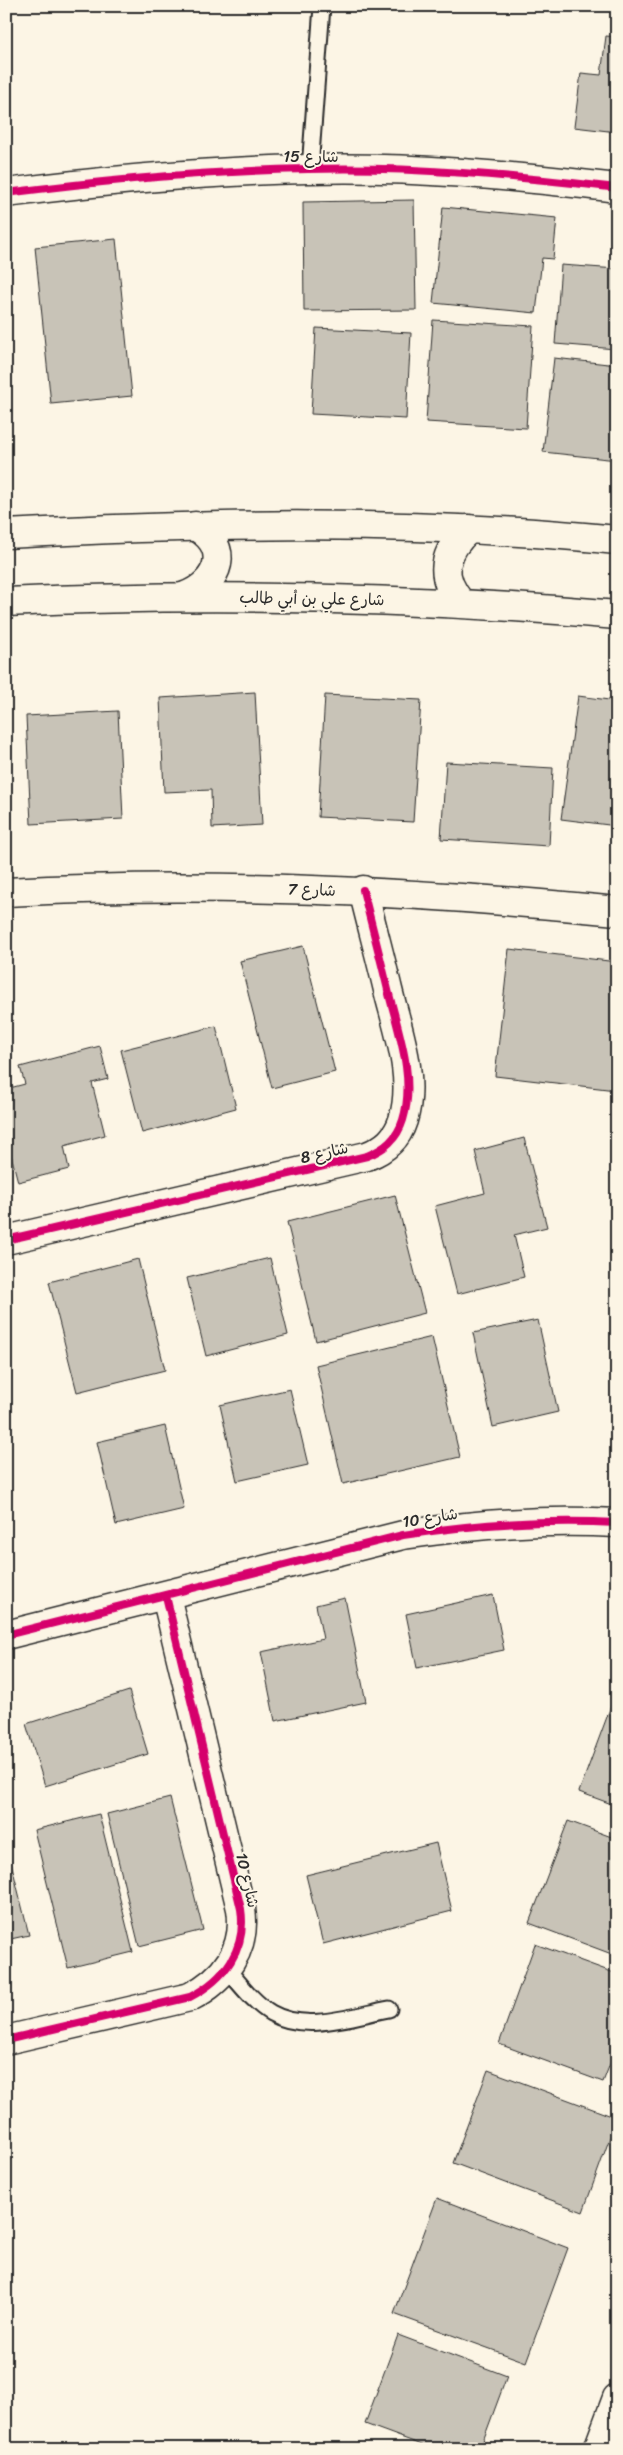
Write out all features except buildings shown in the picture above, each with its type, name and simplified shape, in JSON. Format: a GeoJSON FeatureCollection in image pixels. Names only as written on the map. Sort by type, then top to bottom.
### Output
{"type":"FeatureCollection","features":[{"type":"Feature","properties":{"kind":"street","name":"شارع 15"},"geometry":{"type":"LineString","coordinates":[[6,193],[205,172],[310,169],[429,171],[548,180],[617,188]]}},
{"type":"Feature","properties":{"kind":"street"},"geometry":{"type":"LineString","coordinates":[[185,596],[207,584],[214,575],[218,564],[217,552],[212,541],[205,532],[195,526]]}},
{"type":"Feature","properties":{"kind":"street"},"geometry":{"type":"LineString","coordinates":[[6,534],[195,526],[367,526],[469,529],[557,534],[617,540]]}},
{"type":"Feature","properties":{"kind":"street"},"geometry":{"type":"LineString","coordinates":[[461,603],[453,594],[448,582],[446,569],[449,553],[457,540],[469,529]]}},
{"type":"Feature","properties":{"kind":"street","name":"شارع علي بن أبي طالب"},"geometry":{"type":"LineString","coordinates":[[6,602],[185,596],[296,597],[461,603],[617,615]]}},
{"type":"Feature","properties":{"kind":"street","name":"شارع 7"},"geometry":{"type":"LineString","coordinates":[[6,892],[155,887],[363,890],[491,898],[617,911]]}},
{"type":"Feature","properties":{"kind":"street","name":"شارع 8"},"geometry":{"type":"LineString","coordinates":[[6,1240],[367,1156],[384,1149],[396,1136],[403,1121],[407,1102],[407,1079],[403,1050],[363,890]]}},
{"type":"Feature","properties":{"kind":"street","name":"شارع 10"},"geometry":{"type":"LineString","coordinates":[[6,1635],[403,1535],[460,1526],[524,1521],[617,1523]]}},
{"type":"Feature","properties":{"kind":"street","name":"شارع 10"},"geometry":{"type":"LineString","coordinates":[[6,2040],[190,1997],[213,1984],[226,1970],[236,1952],[243,1920],[241,1909],[166,1596]]}},
{"type":"Feature","properties":{"kind":"street"},"geometry":{"type":"LineString","coordinates":[[598,2449],[617,2398]]}},
{"type":"Feature","properties":{"kind":"lane"},"geometry":{"type":"LineString","coordinates":[[310,169],[322,6]]}},
{"type":"Feature","properties":{"kind":"lane"},"geometry":{"type":"LineString","coordinates":[[226,1970],[255,2000],[271,2013],[291,2021],[311,2024],[389,2009]]}},
{"type":"Feature","properties":{"kind":"cycle path"},"geometry":{"type":"LineString","coordinates":[[6,193],[119,180],[194,174],[347,168],[462,173],[617,188]]}},
{"type":"Feature","properties":{"kind":"cycle path"},"geometry":{"type":"LineString","coordinates":[[6,1240],[367,1156],[390,1143],[403,1120],[408,1088],[407,1071],[401,1038],[363,890]]}},
{"type":"Feature","properties":{"kind":"cycle path"},"geometry":{"type":"LineString","coordinates":[[6,1635],[403,1535],[510,1523],[617,1523]]}},
{"type":"Feature","properties":{"kind":"cycle path"},"geometry":{"type":"LineString","coordinates":[[6,2040],[190,1997],[214,1981],[223,1972],[237,1950],[242,1924],[241,1909],[166,1596]]}}]}
